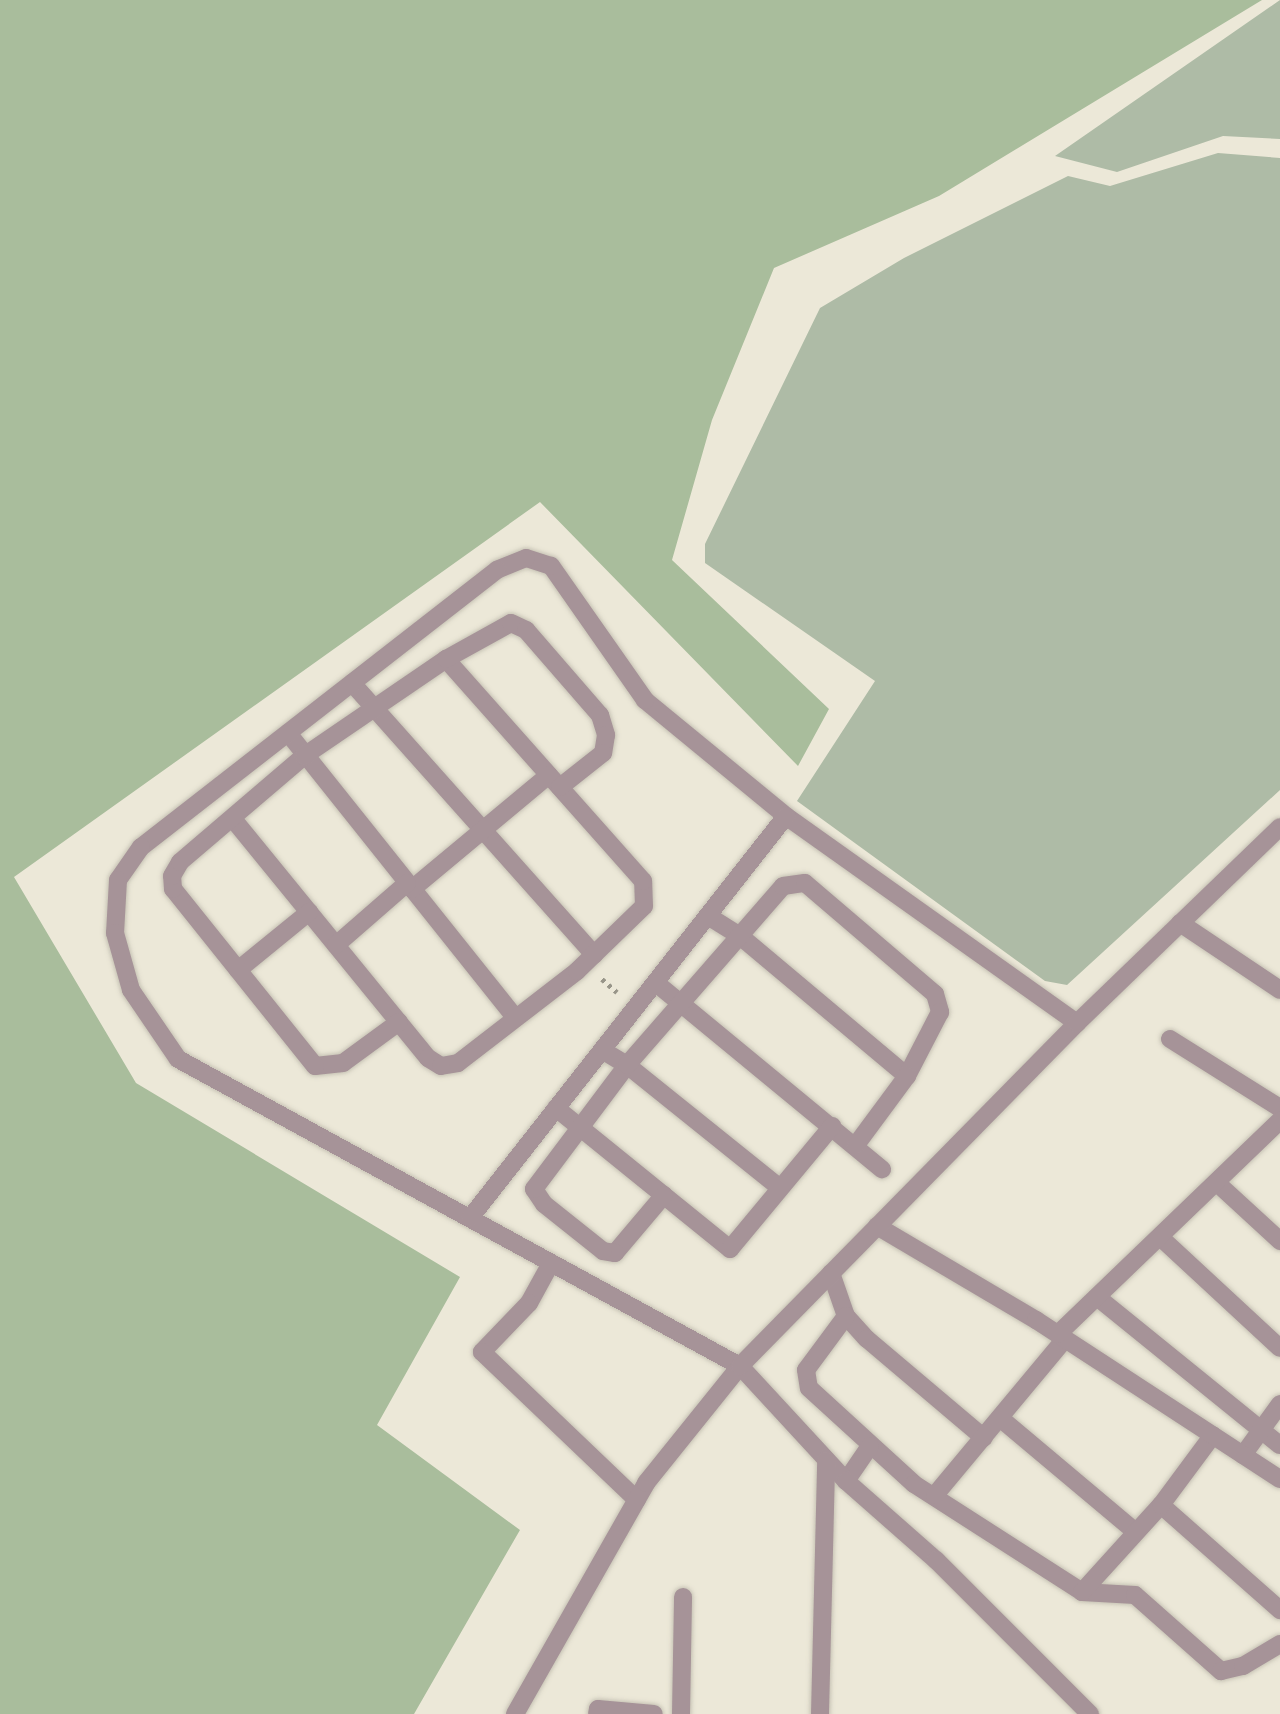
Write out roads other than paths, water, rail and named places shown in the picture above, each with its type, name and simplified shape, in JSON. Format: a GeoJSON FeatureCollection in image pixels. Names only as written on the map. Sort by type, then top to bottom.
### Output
{"type":"FeatureCollection","features":[{"type":"Feature","properties":{"kind":"street"},"geometry":{"type":"LineString","coordinates":[[1076,1023],[786,816],[645,700],[551,566],[526,558],[497,570],[141,847],[118,880],[115,933],[131,990],[178,1059],[740,1366],[846,1481],[936,1560],[1090,1714]]}},
{"type":"Feature","properties":{"kind":"street"},"geometry":{"type":"LineString","coordinates":[[336,945],[484,829],[555,781],[603,753],[606,735],[600,715],[526,630],[511,623],[446,659],[371,708],[304,756],[180,862],[172,876],[173,889],[316,1066],[343,1063],[399,1022]]}},
{"type":"Feature","properties":{"kind":"street"},"geometry":{"type":"LineString","coordinates":[[233,819],[428,1058],[441,1066],[458,1063],[514,1016],[589,960],[644,906],[643,881],[446,659]]}},
{"type":"Feature","properties":{"kind":"street"},"geometry":{"type":"LineString","coordinates":[[352,683],[371,708],[484,829],[589,960]]}},
{"type":"Feature","properties":{"kind":"street"},"geometry":{"type":"LineString","coordinates":[[288,733],[514,1016]]}},
{"type":"Feature","properties":{"kind":"street"},"geometry":{"type":"LineString","coordinates":[[470,1218],[786,816]]}},
{"type":"Feature","properties":{"kind":"street"},"geometry":{"type":"LineString","coordinates":[[515,1714],[637,1500],[740,1366],[1076,1023],[1280,827]]}},
{"type":"Feature","properties":{"kind":"street"},"geometry":{"type":"LineString","coordinates":[[664,1195],[615,1253],[593,1244],[544,1204],[534,1189],[627,1065],[783,887],[805,883],[935,994],[940,1012],[907,1076],[856,1145]]}},
{"type":"Feature","properties":{"kind":"street"},"geometry":{"type":"LineString","coordinates":[[238,970],[309,912]]}},
{"type":"Feature","properties":{"kind":"street"},"geometry":{"type":"LineString","coordinates":[[708,916],[740,936],[907,1076]]}},
{"type":"Feature","properties":{"kind":"street"},"geometry":{"type":"LineString","coordinates":[[1180,923],[1280,990]]}},
{"type":"Feature","properties":{"kind":"street"},"geometry":{"type":"LineString","coordinates":[[656,983],[882,1169]]}},
{"type":"Feature","properties":{"kind":"street"},"geometry":{"type":"LineString","coordinates":[[1170,1039],[1280,1108]]}},
{"type":"Feature","properties":{"kind":"street"},"geometry":{"type":"LineString","coordinates":[[602,1050],[627,1065],[780,1188]]}},
{"type":"Feature","properties":{"kind":"street"},"geometry":{"type":"LineString","coordinates":[[556,1108],[730,1249],[832,1126]]}},
{"type":"Feature","properties":{"kind":"street"},"geometry":{"type":"LineString","coordinates":[[935,1495],[1000,1418],[1062,1336],[1097,1297],[1280,1120]]}},
{"type":"Feature","properties":{"kind":"street"},"geometry":{"type":"LineString","coordinates":[[1217,1183],[1280,1241]]}},
{"type":"Feature","properties":{"kind":"street"},"geometry":{"type":"LineString","coordinates":[[877,1226],[1062,1336],[1280,1479]]}},
{"type":"Feature","properties":{"kind":"street"},"geometry":{"type":"LineString","coordinates":[[1160,1237],[1280,1348]]}},
{"type":"Feature","properties":{"kind":"street"},"geometry":{"type":"LineString","coordinates":[[551,1262],[529,1303],[482,1352],[637,1500]]}},
{"type":"Feature","properties":{"kind":"street"},"geometry":{"type":"LineString","coordinates":[[831,1273],[846,1316],[984,1438]]}},
{"type":"Feature","properties":{"kind":"street"},"geometry":{"type":"LineString","coordinates":[[1097,1297],[1280,1445]]}},
{"type":"Feature","properties":{"kind":"street"},"geometry":{"type":"LineString","coordinates":[[846,1316],[806,1370],[809,1388],[914,1484],[935,1495],[1082,1592],[1135,1595],[1221,1671],[1243,1666],[1280,1644]]}},
{"type":"Feature","properties":{"kind":"street"},"geometry":{"type":"LineString","coordinates":[[1243,1455],[1280,1404]]}},
{"type":"Feature","properties":{"kind":"street"},"geometry":{"type":"LineString","coordinates":[[1000,1418],[1136,1532]]}},
{"type":"Feature","properties":{"kind":"street"},"geometry":{"type":"LineString","coordinates":[[1082,1592],[1161,1505],[1213,1435]]}},
{"type":"Feature","properties":{"kind":"street"},"geometry":{"type":"LineString","coordinates":[[846,1481],[870,1446]]}},
{"type":"Feature","properties":{"kind":"street"},"geometry":{"type":"LineString","coordinates":[[820,1714],[827,1460]]}},
{"type":"Feature","properties":{"kind":"street"},"geometry":{"type":"LineString","coordinates":[[1161,1505],[1280,1610]]}},
{"type":"Feature","properties":{"kind":"street"},"geometry":{"type":"LineString","coordinates":[[681,1714],[683,1597]]}},
{"type":"Feature","properties":{"kind":"street"},"geometry":{"type":"LineString","coordinates":[[597,1714],[598,1709],[654,1714]]}}]}
